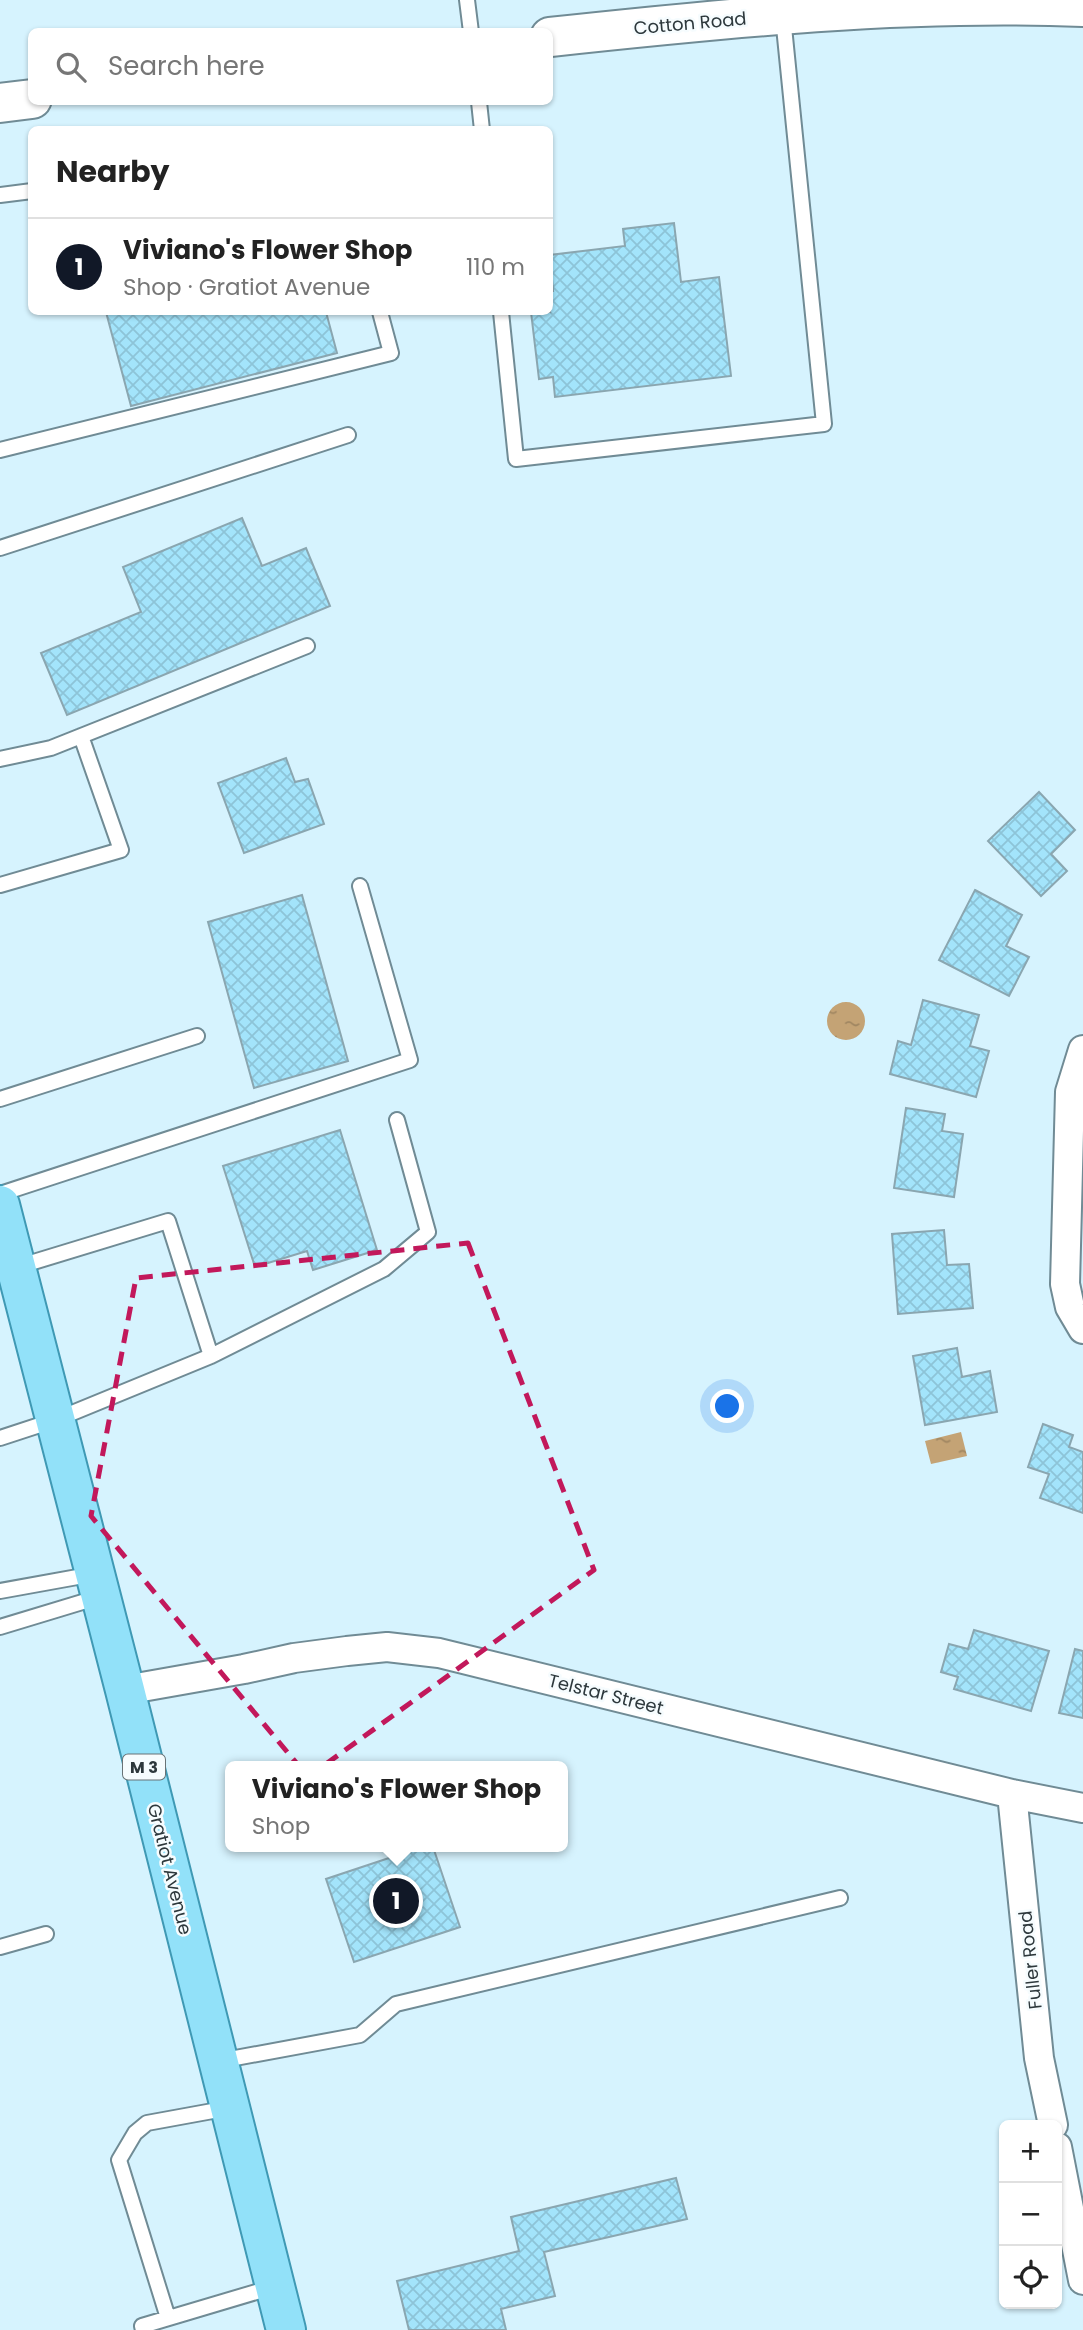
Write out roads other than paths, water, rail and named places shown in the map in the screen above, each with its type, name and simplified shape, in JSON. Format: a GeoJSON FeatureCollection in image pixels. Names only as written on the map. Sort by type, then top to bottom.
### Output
{"type":"FeatureCollection","features":[{"type":"Feature","properties":{"kind":"main road","name":"Gratiot Avenue"},"geometry":{"type":"LineString","coordinates":[[0,1205],[286,2330]]}},
{"type":"Feature","properties":{"kind":"street","name":"Cotton Road"},"geometry":{"type":"LineString","coordinates":[[553,37],[783,14],[885,8],[986,5],[1083,7]]}},
{"type":"Feature","properties":{"kind":"street"},"geometry":{"type":"LineString","coordinates":[[0,103],[28,100]]}},
{"type":"Feature","properties":{"kind":"street"},"geometry":{"type":"LineString","coordinates":[[1083,1050],[1070,1093],[1065,1284],[1070,1307],[1083,1329]]}},
{"type":"Feature","properties":{"kind":"street","name":"Telstar Street"},"geometry":{"type":"LineString","coordinates":[[125,1690],[294,1658],[347,1651],[387,1647],[439,1653],[1012,1794],[1083,1808]]}},
{"type":"Feature","properties":{"kind":"street","name":"Fuller Road"},"geometry":{"type":"LineString","coordinates":[[1012,1794],[1039,2058],[1052,2120]]}},
{"type":"Feature","properties":{"kind":"street"},"geometry":{"type":"LineString","coordinates":[[1062,2173],[1083,2280]]}},
{"type":"Feature","properties":{"kind":"lane"},"geometry":{"type":"LineString","coordinates":[[467,0],[470,28]]}},
{"type":"Feature","properties":{"kind":"lane"},"geometry":{"type":"LineString","coordinates":[[501,315],[516,459],[824,424],[783,14]]}},
{"type":"Feature","properties":{"kind":"lane"},"geometry":{"type":"LineString","coordinates":[[479,105],[482,126]]}},
{"type":"Feature","properties":{"kind":"lane"},"geometry":{"type":"LineString","coordinates":[[0,195],[28,192]]}},
{"type":"Feature","properties":{"kind":"lane"},"geometry":{"type":"LineString","coordinates":[[0,450],[391,353],[381,315]]}},
{"type":"Feature","properties":{"kind":"lane"},"geometry":{"type":"LineString","coordinates":[[0,548],[348,435]]}},
{"type":"Feature","properties":{"kind":"lane"},"geometry":{"type":"LineString","coordinates":[[0,759],[51,748],[307,646]]}},
{"type":"Feature","properties":{"kind":"lane"},"geometry":{"type":"LineString","coordinates":[[0,885],[121,850],[81,736]]}},
{"type":"Feature","properties":{"kind":"lane"},"geometry":{"type":"LineString","coordinates":[[0,1194],[410,1060],[360,886]]}},
{"type":"Feature","properties":{"kind":"lane"},"geometry":{"type":"LineString","coordinates":[[0,1099],[197,1036]]}},
{"type":"Feature","properties":{"kind":"lane"},"geometry":{"type":"LineString","coordinates":[[0,1438],[55,1420],[211,1356],[384,1269],[428,1232],[397,1120]]}},
{"type":"Feature","properties":{"kind":"lane"},"geometry":{"type":"LineString","coordinates":[[16,1268],[169,1221],[211,1356]]}},
{"type":"Feature","properties":{"kind":"lane"},"geometry":{"type":"LineString","coordinates":[[0,1591],[97,1585]]}},
{"type":"Feature","properties":{"kind":"lane"},"geometry":{"type":"LineString","coordinates":[[0,1628],[97,1585]]}},
{"type":"Feature","properties":{"kind":"lane"},"geometry":{"type":"LineString","coordinates":[[218,2061],[360,2035],[396,2004],[840,1898]]}},
{"type":"Feature","properties":{"kind":"lane"},"geometry":{"type":"LineString","coordinates":[[0,1947],[46,1934]]}},
{"type":"Feature","properties":{"kind":"lane"},"geometry":{"type":"LineString","coordinates":[[169,2318],[119,2160],[135,2133],[147,2123],[230,2108]]}},
{"type":"Feature","properties":{"kind":"lane"},"geometry":{"type":"LineString","coordinates":[[143,2330],[142,2326],[275,2286]]}},
{"type":"Feature","properties":{"kind":"water"},"geometry":{"type":"Polygon","coordinates":[[[846,1002],[859,1008],[865,1021],[859,1034],[846,1040],[833,1034],[827,1021],[833,1008],[846,1002]]]}},
{"type":"Feature","properties":{"kind":"water"},"geometry":{"type":"Polygon","coordinates":[[[961,1432],[967,1456],[931,1464],[925,1441],[961,1432]]]}},
{"type":"Feature","properties":{"kind":"place","name":"Viviano's Flower Shop"},"geometry":{"type":"Point","coordinates":[396,1901]}}]}
